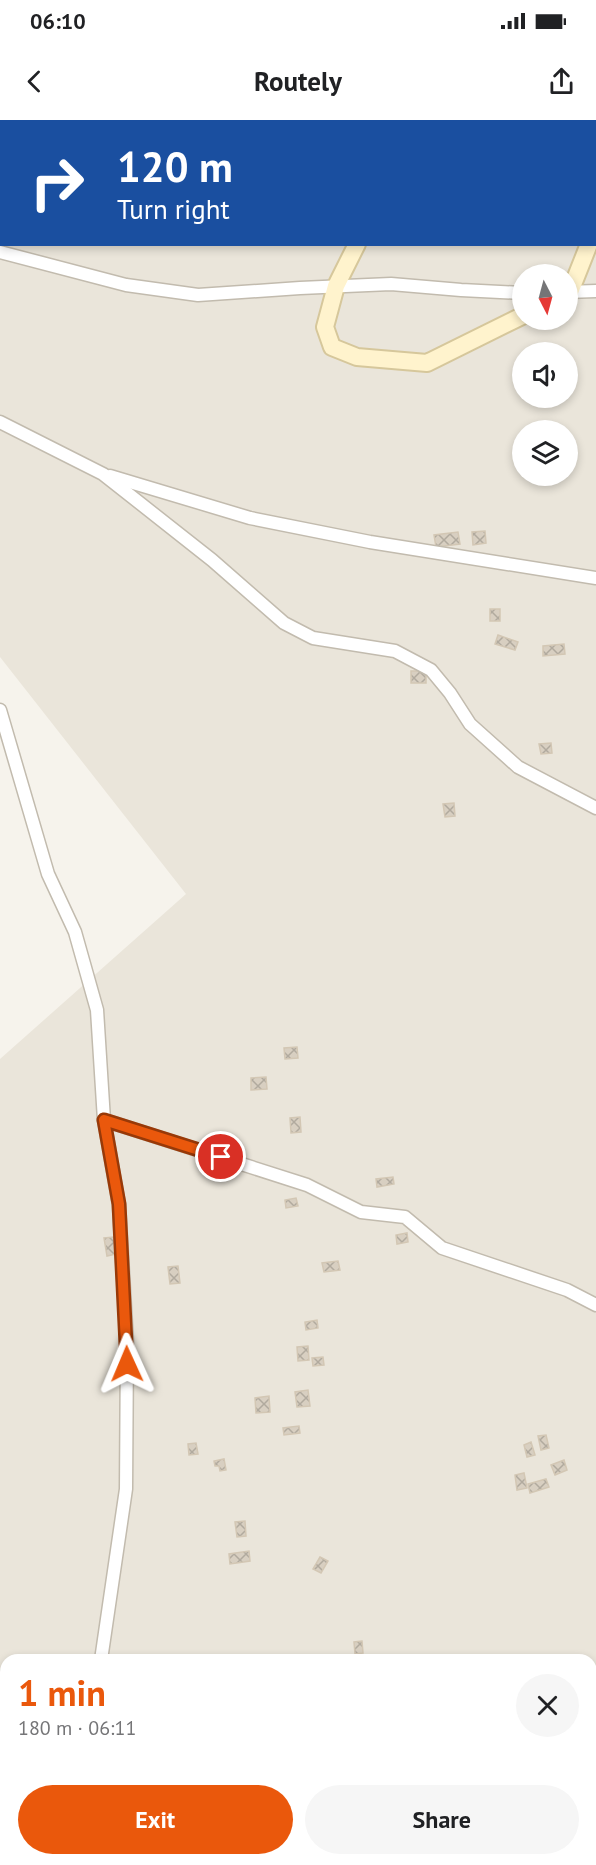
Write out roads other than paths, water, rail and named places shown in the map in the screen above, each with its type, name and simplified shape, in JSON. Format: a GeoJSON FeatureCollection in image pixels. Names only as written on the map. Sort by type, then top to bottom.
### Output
{"type":"FeatureCollection","features":[{"type":"Feature","properties":{"kind":"street"},"geometry":{"type":"LineString","coordinates":[[356,246],[336,286],[325,327],[332,347],[357,357],[427,363],[512,321]]}},
{"type":"Feature","properties":{"kind":"street"},"geometry":{"type":"LineString","coordinates":[[578,270],[589,246]]}},
{"type":"Feature","properties":{"kind":"street"},"geometry":{"type":"LineString","coordinates":[[0,252],[126,285],[198,295],[391,284],[512,293]]}},
{"type":"Feature","properties":{"kind":"street"},"geometry":{"type":"LineString","coordinates":[[578,292],[596,291]]}},
{"type":"Feature","properties":{"kind":"street"},"geometry":{"type":"LineString","coordinates":[[0,422],[103,474],[250,518],[370,542],[596,578]]}},
{"type":"Feature","properties":{"kind":"street"},"geometry":{"type":"LineString","coordinates":[[103,474],[212,560],[284,623],[313,638],[395,651],[431,670],[450,693],[470,724],[518,767],[596,808]]}},
{"type":"Feature","properties":{"kind":"street"},"geometry":{"type":"LineString","coordinates":[[0,710],[48,874],[75,932],[97,1010],[104,1120],[119,1204],[127,1354],[126,1489],[102,1654]]}},
{"type":"Feature","properties":{"kind":"street"},"geometry":{"type":"LineString","coordinates":[[104,1120],[307,1185],[361,1212],[405,1217],[442,1248],[567,1290],[596,1305]]}}]}
